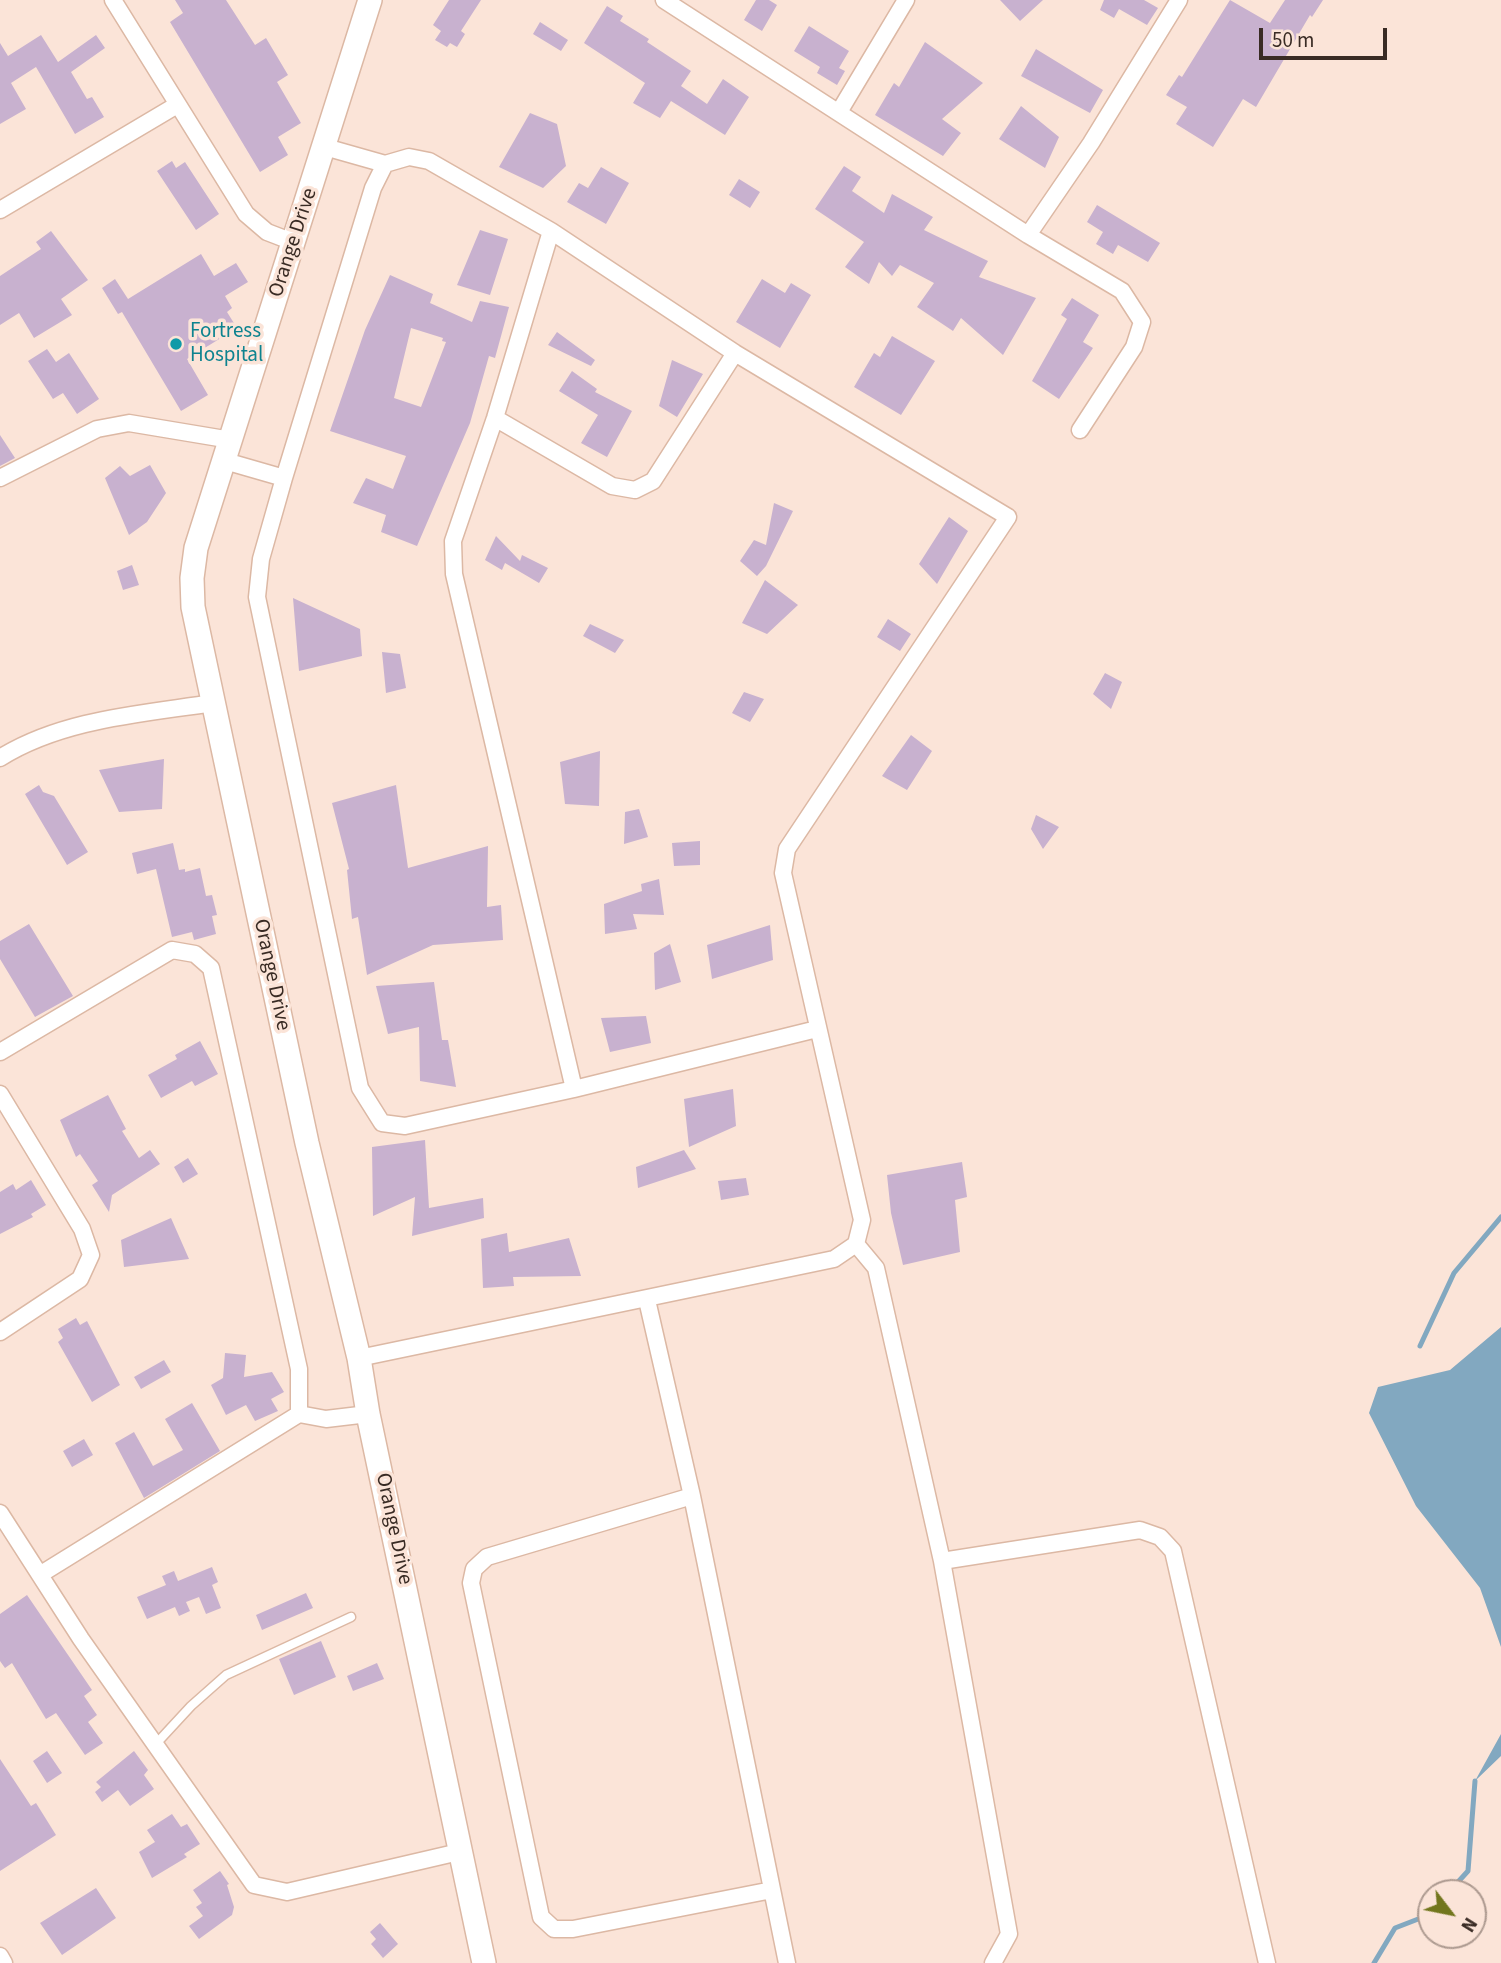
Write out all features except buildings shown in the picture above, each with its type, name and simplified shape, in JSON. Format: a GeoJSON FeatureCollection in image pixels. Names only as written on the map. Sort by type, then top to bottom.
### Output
{"type":"FeatureCollection","features":[{"type":"Feature","properties":{"kind":"street"},"geometry":{"type":"LineString","coordinates":[[113,0],[246,214],[267,232],[293,242]]}},
{"type":"Feature","properties":{"kind":"street","name":"Orange Drive"},"geometry":{"type":"LineString","coordinates":[[370,0],[196,548],[192,578],[193,607],[307,1143],[359,1358],[368,1413],[484,1963]]}},
{"type":"Feature","properties":{"kind":"street"},"geometry":{"type":"LineString","coordinates":[[664,0],[1028,236],[1122,291],[1142,322],[1134,347],[1080,430]]}},
{"type":"Feature","properties":{"kind":"street"},"geometry":{"type":"LineString","coordinates":[[839,112],[906,0]]}},
{"type":"Feature","properties":{"kind":"street"},"geometry":{"type":"LineString","coordinates":[[1028,236],[1091,143],[1179,0]]}},
{"type":"Feature","properties":{"kind":"street"},"geometry":{"type":"LineString","coordinates":[[0,210],[177,105]]}},
{"type":"Feature","properties":{"kind":"street"},"geometry":{"type":"LineString","coordinates":[[325,147],[385,164],[409,157],[429,161],[551,231],[735,353],[1008,517],[787,849],[783,873],[862,1220],[856,1244],[834,1259],[359,1358]]}},
{"type":"Feature","properties":{"kind":"street"},"geometry":{"type":"LineString","coordinates":[[385,164],[373,188],[284,478],[261,559],[257,597],[360,1088],[382,1123],[405,1126],[574,1089],[817,1029]]}},
{"type":"Feature","properties":{"kind":"street"},"geometry":{"type":"LineString","coordinates":[[551,231],[495,418],[453,541],[454,574],[574,1089]]}},
{"type":"Feature","properties":{"kind":"street"},"geometry":{"type":"LineString","coordinates":[[495,418],[612,486],[635,490],[653,481],[735,353]]}},
{"type":"Feature","properties":{"kind":"street"},"geometry":{"type":"LineString","coordinates":[[0,478],[96,429],[130,423],[228,450],[284,478]]}},
{"type":"Feature","properties":{"kind":"street"},"geometry":{"type":"LineString","coordinates":[[0,758],[18,747],[85,724],[213,703]]}},
{"type":"Feature","properties":{"kind":"street"},"geometry":{"type":"LineString","coordinates":[[0,1052],[172,950],[195,954],[211,968],[299,1369],[299,1414]]}},
{"type":"Feature","properties":{"kind":"street"},"geometry":{"type":"LineString","coordinates":[[0,1094],[82,1229],[91,1255],[80,1279],[0,1332]]}},
{"type":"Feature","properties":{"kind":"street"},"geometry":{"type":"LineString","coordinates":[[856,1244],[876,1268],[942,1560],[1009,1934],[993,1963]]}},
{"type":"Feature","properties":{"kind":"street"},"geometry":{"type":"LineString","coordinates":[[646,1300],[692,1496],[787,1963]]}},
{"type":"Feature","properties":{"kind":"street"},"geometry":{"type":"LineString","coordinates":[[41,1574],[299,1414],[326,1419],[368,1413]]}},
{"type":"Feature","properties":{"kind":"street"},"geometry":{"type":"LineString","coordinates":[[692,1496],[487,1557],[474,1569],[471,1583],[541,1916],[554,1929],[573,1929],[772,1889]]}},
{"type":"Feature","properties":{"kind":"street"},"geometry":{"type":"LineString","coordinates":[[0,1513],[154,1746],[254,1885],[288,1892],[459,1852]]}},
{"type":"Feature","properties":{"kind":"street"},"geometry":{"type":"LineString","coordinates":[[942,1560],[1140,1530],[1160,1538],[1172,1551],[1267,1963]]}},
{"type":"Feature","properties":{"kind":"street"},"geometry":{"type":"LineString","coordinates":[[0,1956],[4,1963]]}},
{"type":"Feature","properties":{"kind":"lane"},"geometry":{"type":"LineString","coordinates":[[154,1746],[191,1706],[226,1675],[351,1617]]}},
{"type":"Feature","properties":{"kind":"water"},"geometry":{"type":"Polygon","coordinates":[[[1501,1327],[1501,1647],[1480,1588],[1416,1506],[1369,1413],[1378,1387],[1450,1370],[1501,1327]]]}},
{"type":"Feature","properties":{"kind":"water"},"geometry":{"type":"Polygon","coordinates":[[[1501,1734],[1501,1756],[1475,1781],[1501,1734]]]}},
{"type":"Feature","properties":{"kind":"waterway"},"geometry":{"type":"LineString","coordinates":[[1420,1346],[1454,1273],[1501,1217]]}},
{"type":"Feature","properties":{"kind":"waterway"},"geometry":{"type":"LineString","coordinates":[[1461,1879],[1468,1871],[1475,1781]]}},
{"type":"Feature","properties":{"kind":"waterway"},"geometry":{"type":"LineString","coordinates":[[1374,1963],[1395,1928],[1417,1919]]}},
{"type":"Feature","properties":{"kind":"place","name":"Fortress Hospital"},"geometry":{"type":"Point","coordinates":[176,344]}}]}
